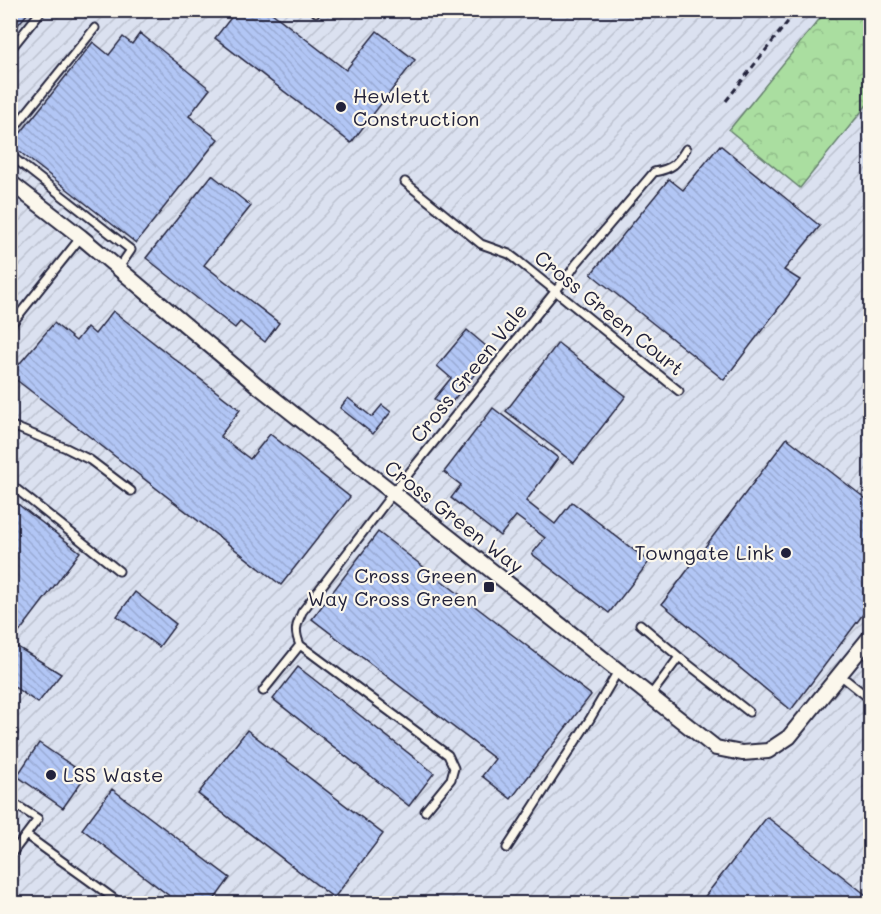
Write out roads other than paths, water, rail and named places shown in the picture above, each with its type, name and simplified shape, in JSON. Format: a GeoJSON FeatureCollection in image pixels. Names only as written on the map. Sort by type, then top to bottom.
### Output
{"type":"FeatureCollection","features":[{"type":"Feature","properties":{"kind":"street","name":"Cross Green Way"},"geometry":{"type":"LineString","coordinates":[[10,182],[81,237],[258,386],[716,748],[742,753],[768,751],[789,737],[870,637]]}},
{"type":"Feature","properties":{"kind":"lane"},"geometry":{"type":"LineString","coordinates":[[10,50],[42,10]]}},
{"type":"Feature","properties":{"kind":"lane"},"geometry":{"type":"LineString","coordinates":[[10,133],[95,28]]}},
{"type":"Feature","properties":{"kind":"lane","name":"Cross Green Vale"},"geometry":{"type":"LineString","coordinates":[[300,645],[296,637],[296,626],[302,612],[393,493],[576,264],[654,172],[677,164],[686,149]]}},
{"type":"Feature","properties":{"kind":"lane"},"geometry":{"type":"LineString","coordinates":[[10,155],[131,250],[118,269]]}},
{"type":"Feature","properties":{"kind":"lane","name":"Cross Green Court"},"geometry":{"type":"LineString","coordinates":[[405,182],[481,244],[509,254],[517,260],[679,391]]}},
{"type":"Feature","properties":{"kind":"lane"},"geometry":{"type":"LineString","coordinates":[[10,326],[81,237]]}},
{"type":"Feature","properties":{"kind":"lane"},"geometry":{"type":"LineString","coordinates":[[10,425],[90,460],[131,491]]}},
{"type":"Feature","properties":{"kind":"lane"},"geometry":{"type":"LineString","coordinates":[[10,484],[119,571]]}},
{"type":"Feature","properties":{"kind":"lane"},"geometry":{"type":"LineString","coordinates":[[640,624],[749,712]]}},
{"type":"Feature","properties":{"kind":"lane"},"geometry":{"type":"LineString","coordinates":[[263,691],[300,645],[448,755],[454,768],[451,779],[425,811]]}},
{"type":"Feature","properties":{"kind":"lane"},"geometry":{"type":"LineString","coordinates":[[650,696],[679,657]]}},
{"type":"Feature","properties":{"kind":"lane"},"geometry":{"type":"LineString","coordinates":[[507,848],[618,671]]}},
{"type":"Feature","properties":{"kind":"lane"},"geometry":{"type":"LineString","coordinates":[[840,675],[870,699]]}},
{"type":"Feature","properties":{"kind":"lane"},"geometry":{"type":"LineString","coordinates":[[10,801],[38,819],[12,851]]}},
{"type":"Feature","properties":{"kind":"lane"},"geometry":{"type":"LineString","coordinates":[[26,835],[121,903]]}},
{"type":"Feature","properties":{"kind":"place","name":"Hewlett Construction"},"geometry":{"type":"Point","coordinates":[341,107]}},
{"type":"Feature","properties":{"kind":"place","name":"Towngate Link"},"geometry":{"type":"Point","coordinates":[786,553]}},
{"type":"Feature","properties":{"kind":"place","name":"Cross Green Way Cross Green"},"geometry":{"type":"Point","coordinates":[489,587]}},
{"type":"Feature","properties":{"kind":"place","name":"LSS Waste"},"geometry":{"type":"Point","coordinates":[51,775]}}]}
